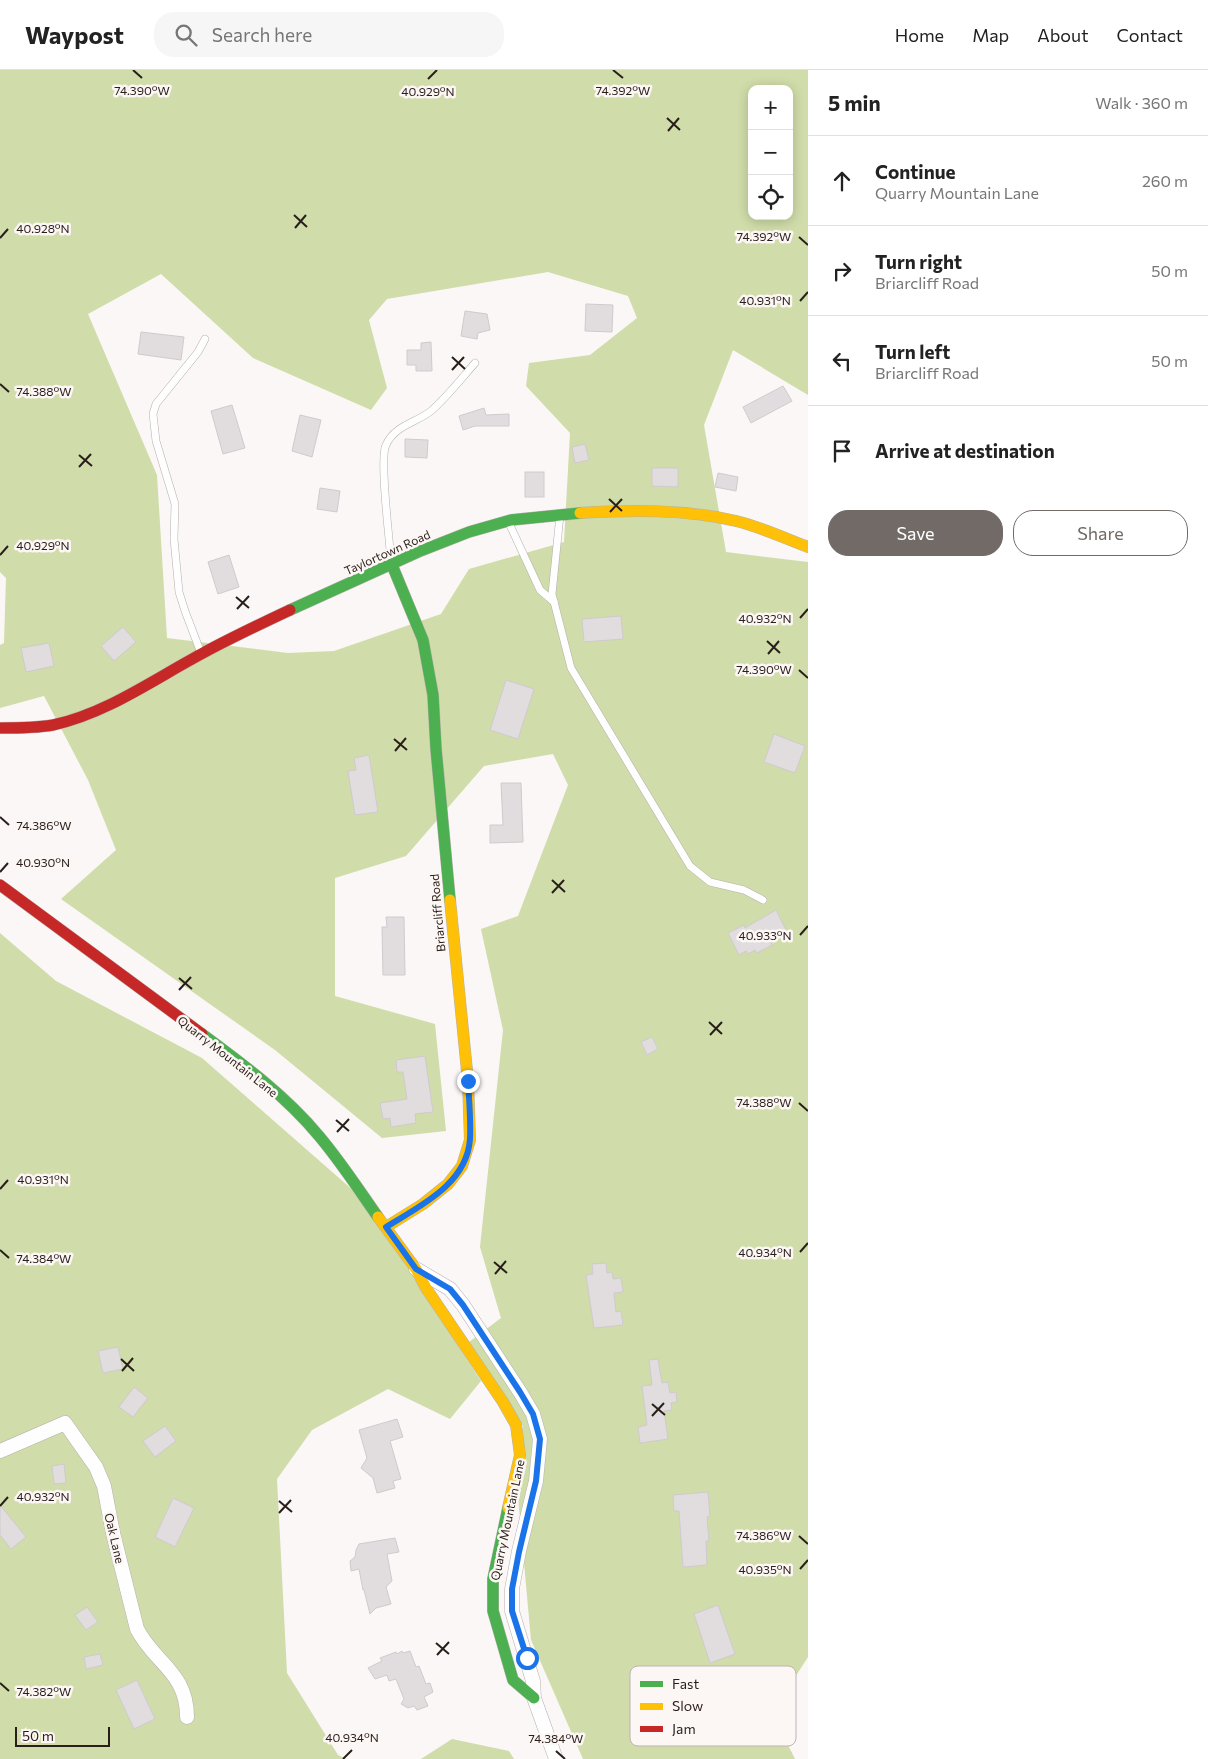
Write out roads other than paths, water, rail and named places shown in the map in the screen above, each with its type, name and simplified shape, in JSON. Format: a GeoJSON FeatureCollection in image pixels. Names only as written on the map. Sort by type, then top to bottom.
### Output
{"type":"FeatureCollection","features":[{"type":"Feature","properties":{"kind":"street","name":"Taylortown Road"},"geometry":{"type":"LineString","coordinates":[[0,728],[43,728],[81,717],[114,702],[201,653],[267,621],[455,536],[488,525],[560,515],[640,512],[689,514],[728,519],[754,526],[808,547]]}},
{"type":"Feature","properties":{"kind":"street","name":"Briarcliff Road"},"geometry":{"type":"LineString","coordinates":[[386,1227],[423,1204],[448,1184],[462,1166],[470,1140],[468,1081],[448,885],[433,695],[423,640],[392,565]]}},
{"type":"Feature","properties":{"kind":"street","name":"Quarry Mountain Lane"},"geometry":{"type":"LineString","coordinates":[[0,885],[271,1087],[320,1137],[416,1269],[426,1288],[516,1425],[520,1455],[493,1579],[492,1600],[494,1620],[513,1680],[534,1698]]}},
{"type":"Feature","properties":{"kind":"street","name":"Quarry Mountain Lane"},"geometry":{"type":"LineString","coordinates":[[416,1269],[450,1289],[463,1305],[533,1414],[540,1439],[536,1481],[516,1567],[512,1589],[512,1611],[533,1681],[534,1698],[556,1759]]}},
{"type":"Feature","properties":{"kind":"street"},"geometry":{"type":"LineString","coordinates":[[508,1411],[525,1400]]}},
{"type":"Feature","properties":{"kind":"street","name":"Oak Lane"},"geometry":{"type":"LineString","coordinates":[[0,1451],[65,1423],[70,1430],[96,1467],[104,1486],[113,1533],[137,1629],[143,1641],[182,1685],[187,1702],[187,1717]]}},
{"type":"Feature","properties":{"kind":"street"},"geometry":{"type":"LineString","coordinates":[[497,1563],[516,1567]]}},
{"type":"Feature","properties":{"kind":"lane"},"geometry":{"type":"LineString","coordinates":[[201,653],[184,611],[179,592],[174,539],[175,504],[156,441],[153,414],[156,404],[198,352],[205,339]]}},
{"type":"Feature","properties":{"kind":"lane"},"geometry":{"type":"LineString","coordinates":[[392,565],[384,464],[385,446],[391,437],[404,425],[429,412],[475,363]]}},
{"type":"Feature","properties":{"kind":"lane"},"geometry":{"type":"LineString","coordinates":[[560,515],[552,594],[571,668],[690,866],[710,882],[744,890],[763,900]]}},
{"type":"Feature","properties":{"kind":"lane"},"geometry":{"type":"LineString","coordinates":[[507,521],[540,590],[554,602]]}}]}
